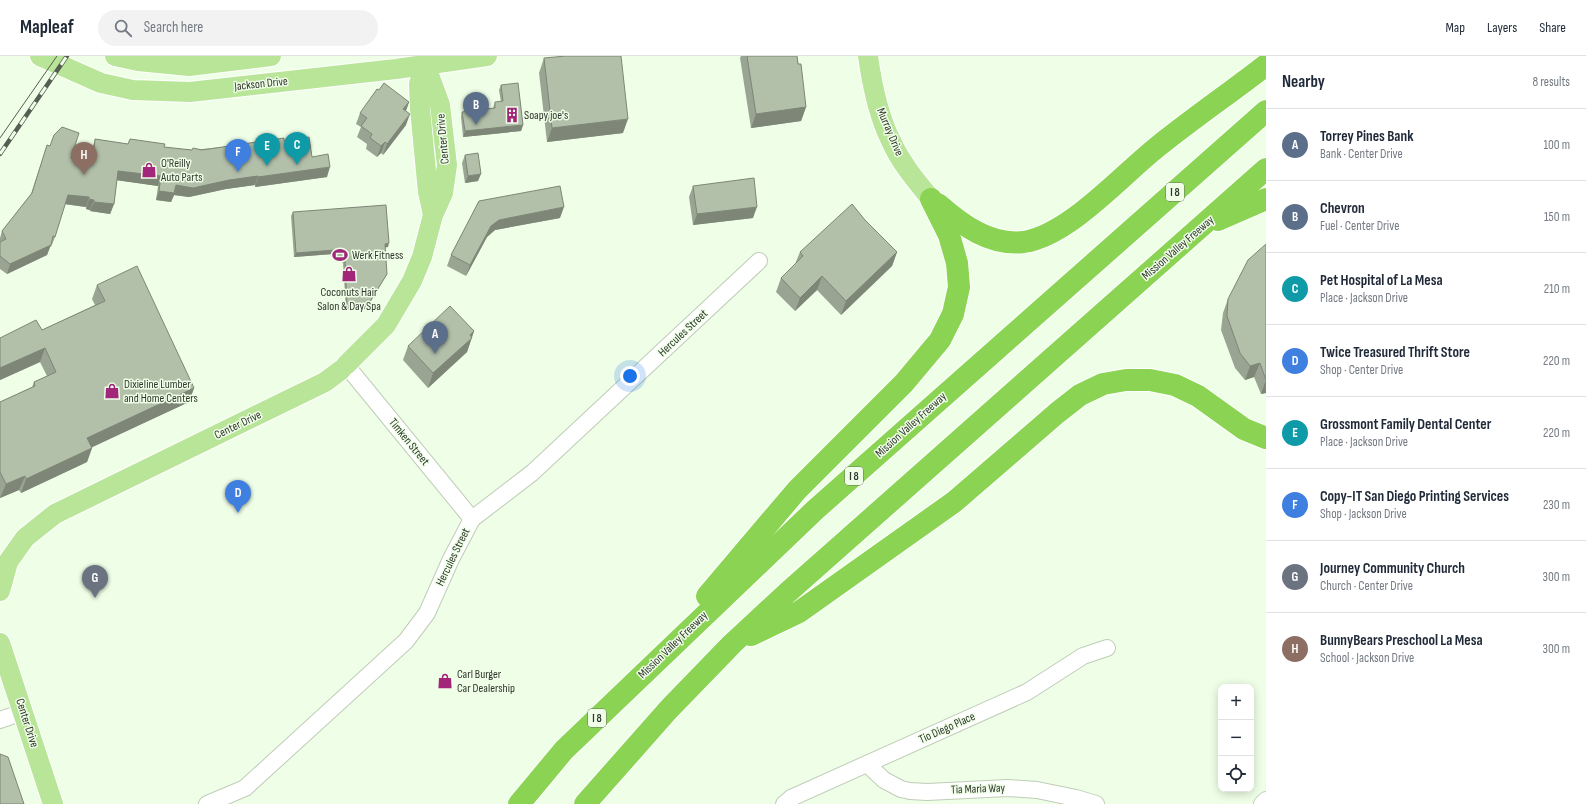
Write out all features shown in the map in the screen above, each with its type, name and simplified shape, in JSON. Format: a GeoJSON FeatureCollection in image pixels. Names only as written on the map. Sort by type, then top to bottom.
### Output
{"type":"FeatureCollection","features":[{"type":"Feature","properties":{"kind":"highway"},"geometry":{"type":"LineString","coordinates":[[932,199],[955,219],[978,234],[1000,241],[1024,242],[1042,236],[1061,228],[1156,148],[1260,70]]}},
{"type":"Feature","properties":{"kind":"highway","name":"Mission Valley Freeway"},"geometry":{"type":"LineString","coordinates":[[519,804],[564,750],[816,510],[1266,111]]}},
{"type":"Feature","properties":{"kind":"highway","name":"Mission Valley Freeway"},"geometry":{"type":"LineString","coordinates":[[585,804],[668,709],[732,644],[787,593],[1266,169]]}},
{"type":"Feature","properties":{"kind":"highway"},"geometry":{"type":"LineString","coordinates":[[630,687],[797,490],[904,383],[940,340],[953,314],[959,287],[957,263],[949,235],[932,199]]}},
{"type":"Feature","properties":{"kind":"highway"},"geometry":{"type":"LineString","coordinates":[[1202,226],[1266,199]]}},
{"type":"Feature","properties":{"kind":"highway"},"geometry":{"type":"LineString","coordinates":[[732,644],[799,612],[954,502],[1057,413],[1080,395],[1103,384],[1126,380],[1150,380],[1175,386],[1198,396],[1244,429],[1266,438]]}},
{"type":"Feature","properties":{"kind":"highway"},"geometry":{"type":"LineString","coordinates":[[506,804],[564,750]]}},
{"type":"Feature","properties":{"kind":"main road","name":"Jackson Drive"},"geometry":{"type":"LineString","coordinates":[[40,56],[101,82],[133,90],[190,92],[388,70],[425,60],[487,56]]}},
{"type":"Feature","properties":{"kind":"main road"},"geometry":{"type":"LineString","coordinates":[[115,56],[138,61],[189,66],[271,56]]}},
{"type":"Feature","properties":{"kind":"main road","name":"Murray Drive"},"geometry":{"type":"LineString","coordinates":[[858,56],[872,62],[878,106],[891,142],[913,177],[932,199]]}},
{"type":"Feature","properties":{"kind":"main road","name":"Center Drive"},"geometry":{"type":"LineString","coordinates":[[0,591],[8,562],[25,538],[55,514],[325,382],[343,367],[386,325],[412,281],[422,257],[433,215],[443,194],[447,165],[440,105],[425,60]]}},
{"type":"Feature","properties":{"kind":"main road","name":"Center Drive"},"geometry":{"type":"LineString","coordinates":[[0,643],[24,712],[53,804]]}},
{"type":"Feature","properties":{"kind":"street","name":"Hercules Street"},"geometry":{"type":"LineString","coordinates":[[207,804],[245,788],[406,641],[427,613],[451,559],[472,519],[532,474],[759,261]]}},
{"type":"Feature","properties":{"kind":"street","name":"Timken Street"},"geometry":{"type":"LineString","coordinates":[[343,367],[472,519]]}},
{"type":"Feature","properties":{"kind":"street","name":"Tio Diego Place"},"geometry":{"type":"LineString","coordinates":[[784,804],[791,798],[1027,692],[1083,656],[1107,648]]}},
{"type":"Feature","properties":{"kind":"street"},"geometry":{"type":"LineString","coordinates":[[0,720],[24,712]]}},
{"type":"Feature","properties":{"kind":"street","name":"Tia Maria Way"},"geometry":{"type":"LineString","coordinates":[[867,764],[884,780],[901,789],[910,791],[927,792],[1008,788],[1037,790],[1070,796],[1096,804]]}},
{"type":"Feature","properties":{"kind":"street"},"geometry":{"type":"LineString","coordinates":[[1262,804],[1266,800]]}},
{"type":"Feature","properties":{"kind":"building"},"geometry":{"type":"Polygon","coordinates":[[[566,56],[621,56],[628,119],[552,128],[544,58],[566,56]]]}},
{"type":"Feature","properties":{"kind":"building"},"geometry":{"type":"Polygon","coordinates":[[[747,56],[797,56],[798,64],[801,64],[806,107],[756,114],[747,56]]]}},
{"type":"Feature","properties":{"kind":"building"},"geometry":{"type":"Polygon","coordinates":[[[384,83],[409,102],[403,109],[410,114],[387,144],[385,142],[381,146],[370,138],[372,134],[361,126],[367,118],[360,113],[377,89],[379,90],[384,83]]]}},
{"type":"Feature","properties":{"kind":"building"},"geometry":{"type":"Polygon","coordinates":[[[518,83],[523,125],[465,131],[462,112],[495,108],[495,102],[503,101],[501,85],[518,83]]]}},
{"type":"Feature","properties":{"kind":"building"},"geometry":{"type":"Polygon","coordinates":[[[62,127],[79,133],[71,158],[93,160],[95,139],[128,144],[130,139],[165,144],[164,147],[192,150],[193,148],[202,150],[284,138],[284,141],[309,137],[312,157],[328,154],[330,167],[229,180],[193,188],[176,185],[174,193],[159,191],[161,176],[118,171],[114,204],[94,202],[94,200],[89,199],[89,197],[68,195],[55,237],[53,236],[51,245],[10,264],[0,256],[0,242],[6,239],[2,231],[32,193],[47,145],[50,146],[54,135],[62,127]]]}},
{"type":"Feature","properties":{"kind":"building"},"geometry":{"type":"Polygon","coordinates":[[[478,153],[481,174],[468,176],[465,155],[478,153]]]}},
{"type":"Feature","properties":{"kind":"building"},"geometry":{"type":"Polygon","coordinates":[[[754,178],[757,207],[697,214],[693,186],[754,178]]]}},
{"type":"Feature","properties":{"kind":"building"},"geometry":{"type":"Polygon","coordinates":[[[560,186],[564,207],[499,220],[491,226],[470,265],[451,255],[479,201],[560,186]]]}},
{"type":"Feature","properties":{"kind":"building"},"geometry":{"type":"Polygon","coordinates":[[[852,204],[865,220],[897,252],[846,301],[822,276],[800,298],[781,278],[803,256],[800,252],[852,204]]]}},
{"type":"Feature","properties":{"kind":"building"},"geometry":{"type":"Polygon","coordinates":[[[386,205],[389,243],[385,244],[387,274],[368,305],[347,306],[345,259],[335,250],[296,253],[293,212],[386,205]]]}},
{"type":"Feature","properties":{"kind":"building"},"geometry":{"type":"Polygon","coordinates":[[[1266,244],[1266,380],[1260,363],[1250,366],[1240,353],[1227,316],[1228,299],[1248,260],[1266,244]]]}},
{"type":"Feature","properties":{"kind":"building","name":"Dixieline Lumber and Home Centers"},"geometry":{"type":"Polygon","coordinates":[[[137,266],[194,388],[87,438],[92,448],[26,479],[25,476],[6,484],[0,472],[0,402],[35,386],[34,382],[56,372],[45,348],[0,368],[0,338],[36,320],[42,330],[105,301],[97,285],[137,266]]]}},
{"type":"Feature","properties":{"kind":"building"},"geometry":{"type":"Polygon","coordinates":[[[450,306],[474,331],[470,335],[472,338],[433,373],[408,346],[450,306]]]}},
{"type":"Feature","properties":{"kind":"building"},"geometry":{"type":"Polygon","coordinates":[[[0,754],[8,757],[24,804],[0,804],[0,754]]]}},
{"type":"Feature","properties":{"kind":"tram line"},"geometry":{"type":"LineString","coordinates":[[0,138],[57,56]]}},
{"type":"Feature","properties":{"kind":"railway"},"geometry":{"type":"LineString","coordinates":[[0,154],[67,56]]}},
{"type":"Feature","properties":{"kind":"place","name":"Soapy joe's"},"geometry":{"type":"Point","coordinates":[512,115]}},
{"type":"Feature","properties":{"kind":"place","name":"Chevron"},"geometry":{"type":"Point","coordinates":[476,125]}},
{"type":"Feature","properties":{"kind":"place","name":"Pet Hospital of La Mesa"},"geometry":{"type":"Point","coordinates":[297,165]}},
{"type":"Feature","properties":{"kind":"place","name":"Grossmont Family Dental Center"},"geometry":{"type":"Point","coordinates":[267,166]}},
{"type":"Feature","properties":{"kind":"place","name":"O'Reilly Auto Parts"},"geometry":{"type":"Point","coordinates":[149,170]}},
{"type":"Feature","properties":{"kind":"place","name":"Copy-IT San Diego Printing Services"},"geometry":{"type":"Point","coordinates":[238,172]}},
{"type":"Feature","properties":{"kind":"place","name":"BunnyBears Preschool La Mesa"},"geometry":{"type":"Point","coordinates":[84,175]}},
{"type":"Feature","properties":{"kind":"place","name":"Werk Fitness"},"geometry":{"type":"Point","coordinates":[340,255]}},
{"type":"Feature","properties":{"kind":"place","name":"Coconuts Hair Salon & Day Spa"},"geometry":{"type":"Point","coordinates":[349,274]}},
{"type":"Feature","properties":{"kind":"place","name":"Torrey Pines Bank"},"geometry":{"type":"Point","coordinates":[435,354]}},
{"type":"Feature","properties":{"kind":"place","name":"Dixieline Lumber and Home Centers"},"geometry":{"type":"Point","coordinates":[112,391]}},
{"type":"Feature","properties":{"kind":"place","name":"Twice Treasured Thrift Store"},"geometry":{"type":"Point","coordinates":[238,513]}},
{"type":"Feature","properties":{"kind":"place","name":"Journey Community Church"},"geometry":{"type":"Point","coordinates":[95,598]}},
{"type":"Feature","properties":{"kind":"place","name":"Carl Burger Car Dealership"},"geometry":{"type":"Point","coordinates":[445,681]}}]}
